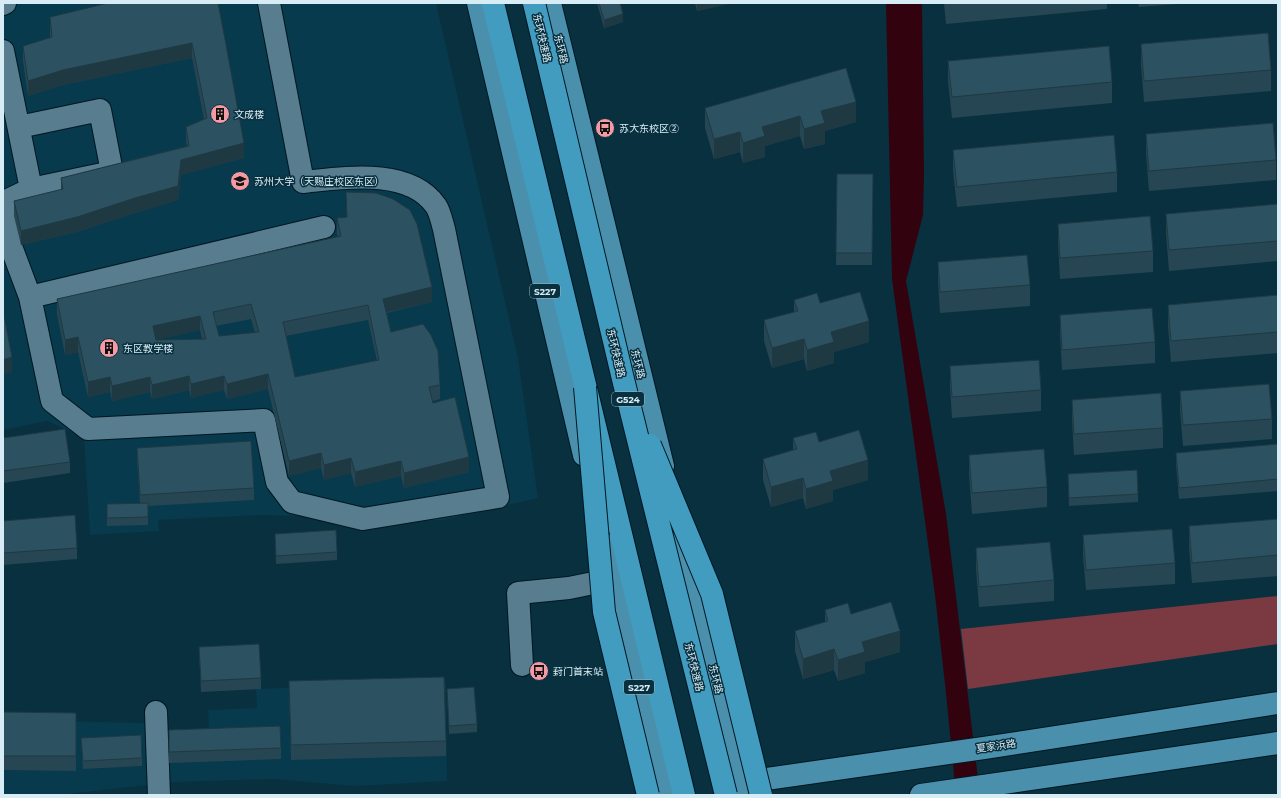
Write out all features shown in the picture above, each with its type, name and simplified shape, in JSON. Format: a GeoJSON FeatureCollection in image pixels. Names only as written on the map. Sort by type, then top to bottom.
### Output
{"type":"FeatureCollection","features":[{"type":"Feature","properties":{"kind":"highway"},"geometry":{"type":"LineString","coordinates":[[493,3],[684,795]]}},
{"type":"Feature","properties":{"kind":"highway","name":"东环快速路"},"geometry":{"type":"LineString","coordinates":[[534,3],[623,379],[737,791]]}},
{"type":"Feature","properties":{"kind":"highway"},"geometry":{"type":"LineString","coordinates":[[623,379],[712,594],[761,795]]}},
{"type":"Feature","properties":{"kind":"highway"},"geometry":{"type":"LineString","coordinates":[[585,387],[604,612],[648,795]]}},
{"type":"Feature","properties":{"kind":"main road","name":"S227"},"geometry":{"type":"LineString","coordinates":[[478,3],[664,795]]}},
{"type":"Feature","properties":{"kind":"main road","name":"东环路"},"geometry":{"type":"LineString","coordinates":[[550,3],[737,791]]}},
{"type":"Feature","properties":{"kind":"main road","name":"夏家浜路"},"geometry":{"type":"LineString","coordinates":[[716,795],[945,754],[1278,703]]}},
{"type":"Feature","properties":{"kind":"main road"},"geometry":{"type":"LineString","coordinates":[[921,795],[1278,743]]}},
{"type":"Feature","properties":{"kind":"street"},"geometry":{"type":"LineString","coordinates":[[19,127],[100,110],[112,172],[31,189],[8,200],[6,242],[30,297],[52,401],[88,429],[264,420],[276,482],[292,502],[363,519],[498,497],[444,229],[437,207],[426,195],[408,184],[387,180],[362,176],[304,182],[269,3]]}},
{"type":"Feature","properties":{"kind":"street"},"geometry":{"type":"LineString","coordinates":[[3,50],[31,189]]}},
{"type":"Feature","properties":{"kind":"street"},"geometry":{"type":"LineString","coordinates":[[30,297],[324,227]]}},
{"type":"Feature","properties":{"kind":"street"},"geometry":{"type":"LineString","coordinates":[[522,665],[518,592],[569,588],[613,579]]}},
{"type":"Feature","properties":{"kind":"street"},"geometry":{"type":"LineString","coordinates":[[156,712],[159,795]]}},
{"type":"Feature","properties":{"kind":"shaded area","name":"苏州大学（天赐庄校区东区）"},"geometry":{"type":"Polygon","coordinates":[[[3,3],[436,3],[518,358],[538,498],[443,520],[388,522],[343,517],[259,515],[158,520],[159,531],[90,535],[84,437],[47,421],[3,430],[3,3]]]}},
{"type":"Feature","properties":{"kind":"shaded area"},"geometry":{"type":"Polygon","coordinates":[[[886,3],[922,3],[923,215],[906,281],[946,514],[980,795],[956,795],[935,595],[892,279],[886,3]]]}},
{"type":"Feature","properties":{"kind":"shaded area"},"geometry":{"type":"Polygon","coordinates":[[[1278,596],[1278,644],[968,689],[961,629],[1278,596]]]}},
{"type":"Feature","properties":{"kind":"shaded area"},"geometry":{"type":"Polygon","coordinates":[[[446,682],[447,781],[355,786],[274,779],[175,782],[58,795],[3,795],[3,720],[150,723],[151,731],[209,728],[208,710],[257,708],[256,689],[446,682]]]}},
{"type":"Feature","properties":{"kind":"building","name":"文成楼"},"geometry":{"type":"Polygon","coordinates":[[[108,3],[218,3],[244,143],[181,160],[178,186],[77,217],[21,231],[14,201],[63,189],[61,178],[189,146],[186,127],[207,118],[192,43],[63,70],[28,81],[23,46],[52,37],[50,17],[108,3]]]}},
{"type":"Feature","properties":{"kind":"building"},"geometry":{"type":"Polygon","coordinates":[[[599,3],[620,3],[623,14],[604,20],[599,3]]]}},
{"type":"Feature","properties":{"kind":"building"},"geometry":{"type":"Polygon","coordinates":[[[1268,33],[1271,70],[1144,81],[1141,44],[1268,33]]]}},
{"type":"Feature","properties":{"kind":"building"},"geometry":{"type":"Polygon","coordinates":[[[1109,46],[1112,82],[952,97],[948,61],[1109,46]]]}},
{"type":"Feature","properties":{"kind":"building"},"geometry":{"type":"Polygon","coordinates":[[[846,68],[856,102],[821,111],[825,123],[804,129],[800,116],[762,127],[765,136],[743,143],[740,132],[714,139],[705,108],[846,68]]]}},
{"type":"Feature","properties":{"kind":"building"},"geometry":{"type":"Polygon","coordinates":[[[1273,123],[1276,160],[1149,171],[1146,134],[1273,123]]]}},
{"type":"Feature","properties":{"kind":"building"},"geometry":{"type":"Polygon","coordinates":[[[1114,135],[1117,172],[957,187],[953,150],[1114,135]]]}},
{"type":"Feature","properties":{"kind":"building"},"geometry":{"type":"Polygon","coordinates":[[[837,174],[873,174],[872,253],[836,253],[837,174]]]}},
{"type":"Feature","properties":{"kind":"building","name":"东区教学楼"},"geometry":{"type":"Polygon","coordinates":[[[346,192],[376,193],[393,199],[410,210],[417,224],[432,287],[383,299],[391,332],[423,324],[431,335],[438,351],[440,385],[429,387],[433,403],[455,397],[469,457],[404,473],[401,461],[355,472],[351,458],[324,465],[321,453],[289,461],[268,374],[227,384],[224,376],[191,384],[189,376],[152,385],[150,377],[112,386],[110,377],[88,382],[78,337],[65,340],[57,299],[341,236],[337,218],[347,217],[346,192]],[[251,304],[213,312],[219,336],[259,332],[251,304]],[[368,305],[283,322],[295,377],[379,360],[368,305]],[[200,316],[153,326],[156,340],[206,339],[200,316]]]}},
{"type":"Feature","properties":{"kind":"building"},"geometry":{"type":"Polygon","coordinates":[[[1278,204],[1278,241],[1169,250],[1166,214],[1278,204]]]}},
{"type":"Feature","properties":{"kind":"building"},"geometry":{"type":"Polygon","coordinates":[[[1150,216],[1153,251],[1060,258],[1058,224],[1150,216]]]}},
{"type":"Feature","properties":{"kind":"building"},"geometry":{"type":"Polygon","coordinates":[[[1027,255],[1030,285],[940,292],[938,262],[1027,255]]]}},
{"type":"Feature","properties":{"kind":"building"},"geometry":{"type":"Polygon","coordinates":[[[860,292],[869,321],[831,332],[834,342],[807,350],[804,339],[772,348],[764,320],[798,311],[794,300],[817,293],[820,303],[860,292]]]}},
{"type":"Feature","properties":{"kind":"building"},"geometry":{"type":"Polygon","coordinates":[[[1278,295],[1278,332],[1171,341],[1168,305],[1278,295]]]}},
{"type":"Feature","properties":{"kind":"building"},"geometry":{"type":"Polygon","coordinates":[[[1152,308],[1155,342],[1062,350],[1060,315],[1152,308]]]}},
{"type":"Feature","properties":{"kind":"building"},"geometry":{"type":"Polygon","coordinates":[[[3,310],[12,357],[3,360],[3,310]]]}},
{"type":"Feature","properties":{"kind":"building"},"geometry":{"type":"Polygon","coordinates":[[[1039,360],[1041,390],[952,397],[950,366],[1039,360]]]}},
{"type":"Feature","properties":{"kind":"building"},"geometry":{"type":"Polygon","coordinates":[[[1269,384],[1272,419],[1183,425],[1180,391],[1269,384]]]}},
{"type":"Feature","properties":{"kind":"building"},"geometry":{"type":"Polygon","coordinates":[[[1161,393],[1163,428],[1074,434],[1072,400],[1161,393]]]}},
{"type":"Feature","properties":{"kind":"building"},"geometry":{"type":"Polygon","coordinates":[[[65,429],[70,462],[3,471],[3,438],[65,429]]]}},
{"type":"Feature","properties":{"kind":"building"},"geometry":{"type":"Polygon","coordinates":[[[859,430],[868,460],[830,471],[833,481],[806,489],[803,478],[771,487],[763,459],[797,449],[793,438],[816,432],[819,442],[859,430]]]}},
{"type":"Feature","properties":{"kind":"building"},"geometry":{"type":"Polygon","coordinates":[[[251,441],[254,488],[140,495],[137,448],[251,441]]]}},
{"type":"Feature","properties":{"kind":"building"},"geometry":{"type":"Polygon","coordinates":[[[1278,444],[1278,479],[1179,488],[1176,453],[1278,444]]]}},
{"type":"Feature","properties":{"kind":"building"},"geometry":{"type":"Polygon","coordinates":[[[1044,449],[1047,487],[972,493],[969,455],[1044,449]]]}},
{"type":"Feature","properties":{"kind":"building"},"geometry":{"type":"Polygon","coordinates":[[[1137,470],[1138,494],[1069,498],[1068,474],[1137,470]]]}},
{"type":"Feature","properties":{"kind":"building"},"geometry":{"type":"Polygon","coordinates":[[[148,503],[148,517],[107,518],[107,504],[148,503]]]}},
{"type":"Feature","properties":{"kind":"building"},"geometry":{"type":"Polygon","coordinates":[[[75,515],[77,548],[3,553],[3,521],[75,515]]]}},
{"type":"Feature","properties":{"kind":"building"},"geometry":{"type":"Polygon","coordinates":[[[1278,519],[1278,555],[1192,563],[1189,526],[1278,519]]]}},
{"type":"Feature","properties":{"kind":"building"},"geometry":{"type":"Polygon","coordinates":[[[1172,529],[1175,563],[1086,570],[1083,535],[1172,529]]]}},
{"type":"Feature","properties":{"kind":"building"},"geometry":{"type":"Polygon","coordinates":[[[336,530],[337,552],[276,556],[275,534],[336,530]]]}},
{"type":"Feature","properties":{"kind":"building"},"geometry":{"type":"Polygon","coordinates":[[[1050,542],[1054,580],[979,587],[976,548],[1050,542]]]}},
{"type":"Feature","properties":{"kind":"building"},"geometry":{"type":"Polygon","coordinates":[[[891,602],[900,631],[862,642],[865,652],[838,660],[834,649],[803,659],[795,631],[828,621],[825,610],[848,603],[851,614],[891,602]]]}},
{"type":"Feature","properties":{"kind":"building"},"geometry":{"type":"Polygon","coordinates":[[[259,644],[261,678],[201,681],[199,647],[259,644]]]}},
{"type":"Feature","properties":{"kind":"building"},"geometry":{"type":"Polygon","coordinates":[[[444,677],[446,741],[291,745],[289,681],[444,677]]]}},
{"type":"Feature","properties":{"kind":"building"},"geometry":{"type":"Polygon","coordinates":[[[474,687],[477,724],[449,726],[447,689],[474,687]]]}},
{"type":"Feature","properties":{"kind":"building"},"geometry":{"type":"Polygon","coordinates":[[[3,712],[76,713],[76,756],[3,756],[3,712]]]}},
{"type":"Feature","properties":{"kind":"building"},"geometry":{"type":"Polygon","coordinates":[[[280,726],[281,748],[169,752],[169,730],[280,726]]]}},
{"type":"Feature","properties":{"kind":"building"},"geometry":{"type":"Polygon","coordinates":[[[141,735],[142,758],[83,761],[81,738],[141,735]]]}},
{"type":"Feature","properties":{"kind":"place","name":"文成楼"},"geometry":{"type":"Point","coordinates":[220,114]}},
{"type":"Feature","properties":{"kind":"place","name":"苏大东校区②"},"geometry":{"type":"Point","coordinates":[605,128]}},
{"type":"Feature","properties":{"kind":"place","name":"苏州大学（天赐庄校区东区）"},"geometry":{"type":"Point","coordinates":[240,181]}},
{"type":"Feature","properties":{"kind":"place","name":"东区教学楼"},"geometry":{"type":"Point","coordinates":[109,348]}},
{"type":"Feature","properties":{"kind":"place","name":"葑门首末站"},"geometry":{"type":"Point","coordinates":[539,671]}}]}
